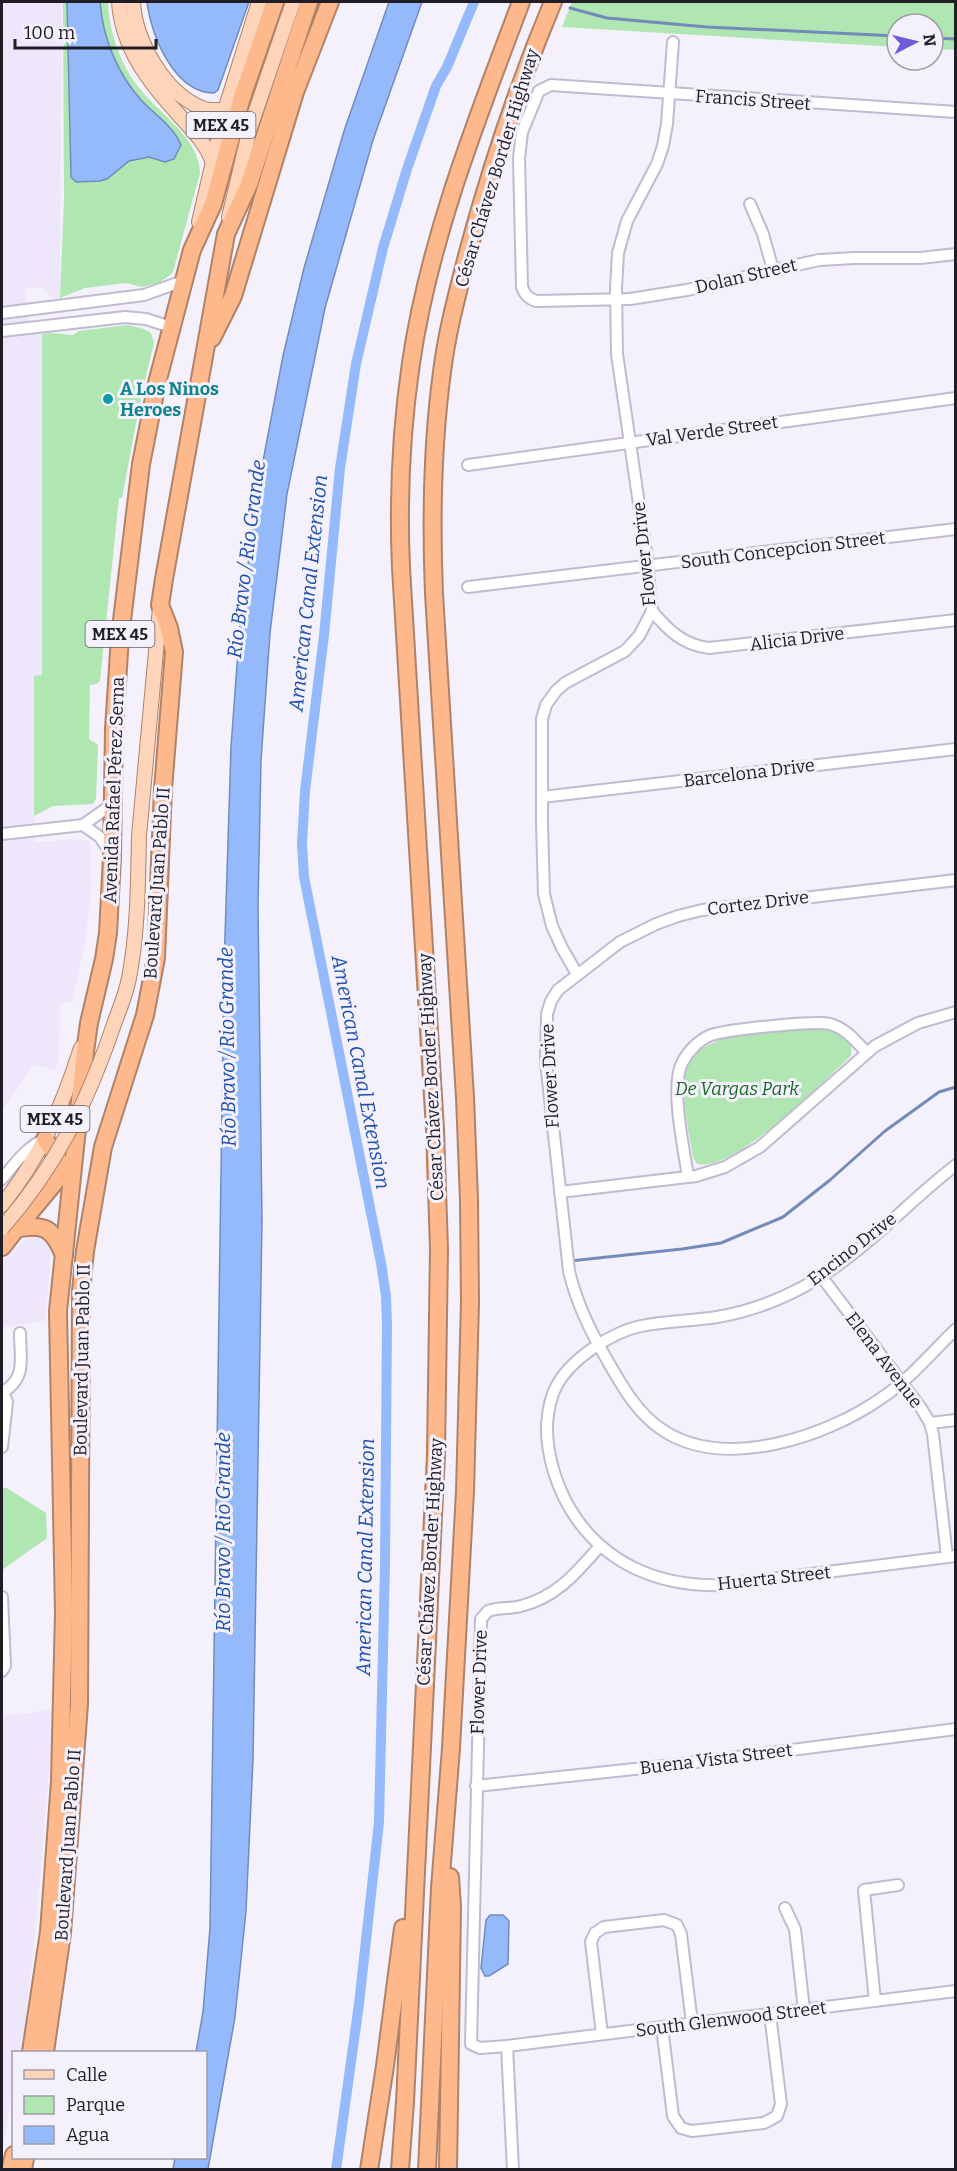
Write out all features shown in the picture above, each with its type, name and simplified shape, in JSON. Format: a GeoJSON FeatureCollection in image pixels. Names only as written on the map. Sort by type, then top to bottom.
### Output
{"type":"FeatureCollection","features":[{"type":"Feature","properties":{"kind":"highway","name":"Avenida Rafael Pérez Serna"},"geometry":{"type":"LineString","coordinates":[[88,1023],[107,942],[114,803],[114,729],[120,638],[141,464],[171,327],[192,250],[213,204],[242,98],[275,2]]}},
{"type":"Feature","properties":{"kind":"highway"},"geometry":{"type":"LineString","coordinates":[[226,234],[249,184],[309,2]]}},
{"type":"Feature","properties":{"kind":"highway"},"geometry":{"type":"LineString","coordinates":[[203,355],[233,296],[288,112],[330,2]]}},
{"type":"Feature","properties":{"kind":"highway","name":"César Chávez Border Highway"},"geometry":{"type":"LineString","coordinates":[[400,2169],[436,1454],[439,1249],[435,1130],[401,568],[400,477],[411,364],[431,270],[446,212],[465,154],[521,2]]}},
{"type":"Feature","properties":{"kind":"highway","name":"César Chávez Border Highway"},"geometry":{"type":"LineString","coordinates":[[427,2169],[440,1888],[446,1825],[465,1491],[470,1280],[465,1097],[434,594],[433,469],[442,369],[459,285],[490,178],[531,54],[553,2]]}},
{"type":"Feature","properties":{"kind":"highway","name":"MEX 45"},"geometry":{"type":"LineString","coordinates":[[160,605],[173,518],[226,234]]}},
{"type":"Feature","properties":{"kind":"highway","name":"Boulevard Juan Pablo II"},"geometry":{"type":"LineString","coordinates":[[45,2051],[62,1933],[79,1704],[81,1291],[85,1251],[103,1147],[145,1015],[156,958],[163,789],[174,652],[171,635],[160,605]]}},
{"type":"Feature","properties":{"kind":"highway","name":"Boulevard Juan Pablo II"},"geometry":{"type":"LineString","coordinates":[[31,2051],[49,1932],[62,1736],[63,1543],[58,1311],[88,1023]]}},
{"type":"Feature","properties":{"kind":"highway"},"geometry":{"type":"LineString","coordinates":[[2,1246],[9,1229],[61,1175],[62,1164],[45,1139]]}},
{"type":"Feature","properties":{"kind":"highway"},"geometry":{"type":"LineString","coordinates":[[9,1229],[35,1226],[48,1230],[56,1237],[64,1255]]}},
{"type":"Feature","properties":{"kind":"highway"},"geometry":{"type":"LineString","coordinates":[[369,2169],[396,1989],[419,1803]]}},
{"type":"Feature","properties":{"kind":"highway"},"geometry":{"type":"LineString","coordinates":[[446,1825],[452,1906],[448,2169]]}},
{"type":"Feature","properties":{"kind":"main road"},"geometry":{"type":"LineString","coordinates":[[119,2],[126,36],[140,69],[156,90],[204,142],[212,160]]}},
{"type":"Feature","properties":{"kind":"main road"},"geometry":{"type":"LineString","coordinates":[[132,2],[140,38],[165,79],[180,94],[202,108],[225,110]]}},
{"type":"Feature","properties":{"kind":"main road","name":"MEX 45"},"geometry":{"type":"LineString","coordinates":[[192,250],[225,110],[259,2]]}},
{"type":"Feature","properties":{"kind":"main road","name":"MEX 45"},"geometry":{"type":"LineString","coordinates":[[226,234],[250,128],[293,2]]}},
{"type":"Feature","properties":{"kind":"main road","name":"Avenida Rafael Pérez Serna"},"geometry":{"type":"LineString","coordinates":[[9,1229],[62,1146],[82,1108],[129,981],[137,910],[139,836],[160,605]]}},
{"type":"Feature","properties":{"kind":"main road","name":"Avenida Rafael Pérez Serna"},"geometry":{"type":"LineString","coordinates":[[2,1205],[33,1163],[63,1101],[88,1023]]}},
{"type":"Feature","properties":{"kind":"street","name":"Flower Drive"},"geometry":{"type":"LineString","coordinates":[[673,42],[663,146],[657,164],[627,222],[620,242],[617,269],[617,354],[652,611],[639,636],[625,651],[565,683],[549,699],[542,719],[543,877],[546,906],[562,948],[577,974],[558,990],[550,1001],[547,1014],[547,1086],[573,1289],[598,1345],[623,1388],[650,1421],[684,1441],[712,1449],[727,1450],[762,1445],[827,1427],[873,1404],[902,1383],[956,1329]]}},
{"type":"Feature","properties":{"kind":"street","name":"Francis Street"},"geometry":{"type":"LineString","coordinates":[[536,301],[530,299],[522,287],[519,158],[522,132],[528,114],[539,92],[550,85],[956,112]]}},
{"type":"Feature","properties":{"kind":"street"},"geometry":{"type":"LineString","coordinates":[[750,204],[763,234],[773,270]]}},
{"type":"Feature","properties":{"kind":"street","name":"Dolan Street"},"geometry":{"type":"LineString","coordinates":[[536,301],[616,300],[687,290],[819,260],[920,258],[956,254]]}},
{"type":"Feature","properties":{"kind":"street"},"geometry":{"type":"LineString","coordinates":[[2,313],[144,295],[183,282]]}},
{"type":"Feature","properties":{"kind":"street"},"geometry":{"type":"LineString","coordinates":[[2,331],[125,317],[146,318],[171,327]]}},
{"type":"Feature","properties":{"kind":"street","name":"Val Verde Street"},"geometry":{"type":"LineString","coordinates":[[468,465],[956,398]]}},
{"type":"Feature","properties":{"kind":"street","name":"South Concepcion Street"},"geometry":{"type":"LineString","coordinates":[[468,587],[956,529]]}},
{"type":"Feature","properties":{"kind":"street","name":"Alicia Drive"},"geometry":{"type":"LineString","coordinates":[[652,611],[681,640],[709,648],[956,620]]}},
{"type":"Feature","properties":{"kind":"street","name":"Barcelona Drive"},"geometry":{"type":"LineString","coordinates":[[542,797],[956,749]]}},
{"type":"Feature","properties":{"kind":"street"},"geometry":{"type":"LineString","coordinates":[[2,834],[83,825],[114,803]]}},
{"type":"Feature","properties":{"kind":"street"},"geometry":{"type":"LineString","coordinates":[[83,825],[100,837],[112,857]]}},
{"type":"Feature","properties":{"kind":"street","name":"Cortez Drive"},"geometry":{"type":"LineString","coordinates":[[577,974],[620,942],[667,920],[694,912],[956,880]]}},
{"type":"Feature","properties":{"kind":"street"},"geometry":{"type":"LineString","coordinates":[[560,1192],[688,1177],[725,1167],[760,1147],[866,1052],[918,1023],[956,1012]]}},
{"type":"Feature","properties":{"kind":"street"},"geometry":{"type":"LineString","coordinates":[[688,1177],[676,1084],[682,1063],[692,1048],[701,1041],[722,1033],[816,1022],[838,1027],[866,1052]]}},
{"type":"Feature","properties":{"kind":"street"},"geometry":{"type":"LineString","coordinates":[[2,1179],[23,1153],[45,1139]]}},
{"type":"Feature","properties":{"kind":"street","name":"Encino Drive"},"geometry":{"type":"LineString","coordinates":[[598,1345],[628,1329],[718,1317],[755,1307],[803,1287],[853,1254],[956,1165]]}},
{"type":"Feature","properties":{"kind":"street","name":"Elena Avenue"},"geometry":{"type":"LineString","coordinates":[[821,1276],[921,1407],[930,1423],[951,1557]]}},
{"type":"Feature","properties":{"kind":"street"},"geometry":{"type":"LineString","coordinates":[[2,1447],[7,1402],[2,1391],[13,1386],[20,1377],[20,1333]]}},
{"type":"Feature","properties":{"kind":"street"},"geometry":{"type":"LineString","coordinates":[[598,1345],[572,1365],[557,1385],[548,1412],[547,1428],[553,1469],[560,1488],[576,1518],[600,1546]]}},
{"type":"Feature","properties":{"kind":"street"},"geometry":{"type":"LineString","coordinates":[[930,1423],[956,1420]]}},
{"type":"Feature","properties":{"kind":"street","name":"Flower Drive"},"geometry":{"type":"LineString","coordinates":[[507,2046],[475,2047],[470,2039],[481,1619],[488,1611],[518,1607],[548,1596],[570,1580],[600,1546]]}},
{"type":"Feature","properties":{"kind":"street","name":"Huerta Street"},"geometry":{"type":"LineString","coordinates":[[600,1546],[631,1567],[649,1575],[684,1584],[700,1585],[722,1585],[951,1557]]}},
{"type":"Feature","properties":{"kind":"street"},"geometry":{"type":"LineString","coordinates":[[2,1597],[4,1658],[2,1671]]}},
{"type":"Feature","properties":{"kind":"street","name":"Buena Vista Street"},"geometry":{"type":"LineString","coordinates":[[476,1786],[681,1764],[956,1729]]}},
{"type":"Feature","properties":{"kind":"street"},"geometry":{"type":"LineString","coordinates":[[875,2001],[864,1890],[898,1885]]}},
{"type":"Feature","properties":{"kind":"street"},"geometry":{"type":"LineString","coordinates":[[785,1908],[795,1929],[804,2010]]}},
{"type":"Feature","properties":{"kind":"street"},"geometry":{"type":"LineString","coordinates":[[602,2034],[591,1942],[593,1936],[604,1927],[663,1920],[677,1925],[681,1934],[692,2023]]}},
{"type":"Feature","properties":{"kind":"street","name":"South Glenwood Street"},"geometry":{"type":"LineString","coordinates":[[507,2046],[956,1991]]}},
{"type":"Feature","properties":{"kind":"street"},"geometry":{"type":"LineString","coordinates":[[662,2027],[673,2116],[681,2127],[692,2131],[764,2123],[777,2116],[781,2104],[770,2014]]}},
{"type":"Feature","properties":{"kind":"street"},"geometry":{"type":"LineString","coordinates":[[507,2046],[513,2169]]}},
{"type":"Feature","properties":{"kind":"shaded area"},"geometry":{"type":"Polygon","coordinates":[[[2,2],[62,2],[60,298],[52,298],[44,287],[25,288],[30,335],[42,334],[42,675],[34,677],[35,842],[80,839],[88,841],[91,844],[91,891],[85,944],[72,1002],[60,1003],[59,1057],[55,1070],[34,1064],[2,1110],[2,2]]]}},
{"type":"Feature","properties":{"kind":"shaded area"},"geometry":{"type":"Polygon","coordinates":[[[29,1237],[49,1237],[52,1246],[45,1321],[2,1327],[2,1260],[29,1237]]]}},
{"type":"Feature","properties":{"kind":"shaded area"},"geometry":{"type":"Polygon","coordinates":[[[54,1710],[39,1894],[24,2035],[21,2051],[12,2051],[12,2095],[2,2149],[2,1716],[54,1710]]]}},
{"type":"Feature","properties":{"kind":"green space"},"geometry":{"type":"Polygon","coordinates":[[[63,2],[108,2],[110,23],[116,45],[130,75],[144,94],[185,136],[198,160],[200,173],[173,272],[158,283],[142,287],[126,283],[85,288],[60,298],[64,199],[63,2]]]}},
{"type":"Feature","properties":{"kind":"green space"},"geometry":{"type":"Polygon","coordinates":[[[572,2],[955,2],[955,50],[945,50],[945,12],[885,12],[885,46],[562,27],[572,2]]]}},
{"type":"Feature","properties":{"kind":"green space"},"geometry":{"type":"Polygon","coordinates":[[[128,325],[151,333],[154,343],[141,397],[122,498],[119,498],[100,681],[90,685],[89,739],[98,745],[96,799],[93,804],[53,806],[34,816],[34,676],[42,675],[42,334],[73,335],[79,331],[128,325]]]}},
{"type":"Feature","properties":{"kind":"green space","name":"De Vargas Park"},"geometry":{"type":"Polygon","coordinates":[[[799,1028],[826,1029],[842,1034],[851,1046],[851,1056],[800,1104],[755,1141],[733,1155],[713,1163],[697,1164],[693,1157],[684,1095],[685,1075],[690,1061],[701,1050],[715,1042],[750,1033],[799,1028]]]}},
{"type":"Feature","properties":{"kind":"green space"},"geometry":{"type":"Polygon","coordinates":[[[2,1488],[7,1488],[46,1513],[47,1538],[2,1570],[2,1488]]]}},
{"type":"Feature","properties":{"kind":"water"},"geometry":{"type":"Polygon","coordinates":[[[67,2],[100,2],[104,29],[118,67],[132,90],[178,138],[181,145],[174,159],[165,162],[149,157],[129,161],[107,179],[100,181],[76,182],[71,177],[67,2]]]}},
{"type":"Feature","properties":{"kind":"water"},"geometry":{"type":"Polygon","coordinates":[[[147,2],[249,2],[218,90],[214,93],[200,90],[187,83],[176,73],[159,45],[147,2]]]}},
{"type":"Feature","properties":{"kind":"water","name":"Río Bravo / Rio Grande"},"geometry":{"type":"Polygon","coordinates":[[[389,2],[422,2],[373,140],[325,308],[287,494],[270,633],[261,760],[258,906],[262,1221],[253,1759],[246,1911],[235,2017],[208,2169],[173,2169],[175,2159],[207,2159],[207,2051],[196,2051],[203,2012],[210,1928],[224,968],[231,747],[240,624],[259,482],[283,356],[304,268],[344,131],[389,2]]]}},
{"type":"Feature","properties":{"kind":"water"},"geometry":{"type":"Polygon","coordinates":[[[490,1915],[503,1915],[509,1921],[508,1964],[489,1976],[485,1976],[481,1968],[486,1920],[490,1915]]]}},
{"type":"Feature","properties":{"kind":"waterway","name":"American Canal Extension"},"geometry":{"type":"LineString","coordinates":[[336,2170],[359,2004],[379,1822],[385,1565],[387,1324],[381,1263],[304,877],[302,844],[305,791],[324,635],[340,468],[356,364],[383,248],[407,169],[436,86],[447,67],[474,2]]}},
{"type":"Feature","properties":{"kind":"waterway"},"geometry":{"type":"LineString","coordinates":[[570,8],[607,18],[707,27],[885,35]]}},
{"type":"Feature","properties":{"kind":"waterway"},"geometry":{"type":"LineString","coordinates":[[945,39],[956,39]]}},
{"type":"Feature","properties":{"kind":"waterway"},"geometry":{"type":"LineString","coordinates":[[570,1261],[721,1243],[783,1217],[830,1180],[885,1131],[939,1092],[956,1087]]}},
{"type":"Feature","properties":{"kind":"place","name":"A Los Ninos Heroes"},"geometry":{"type":"Point","coordinates":[108,399]}}]}
